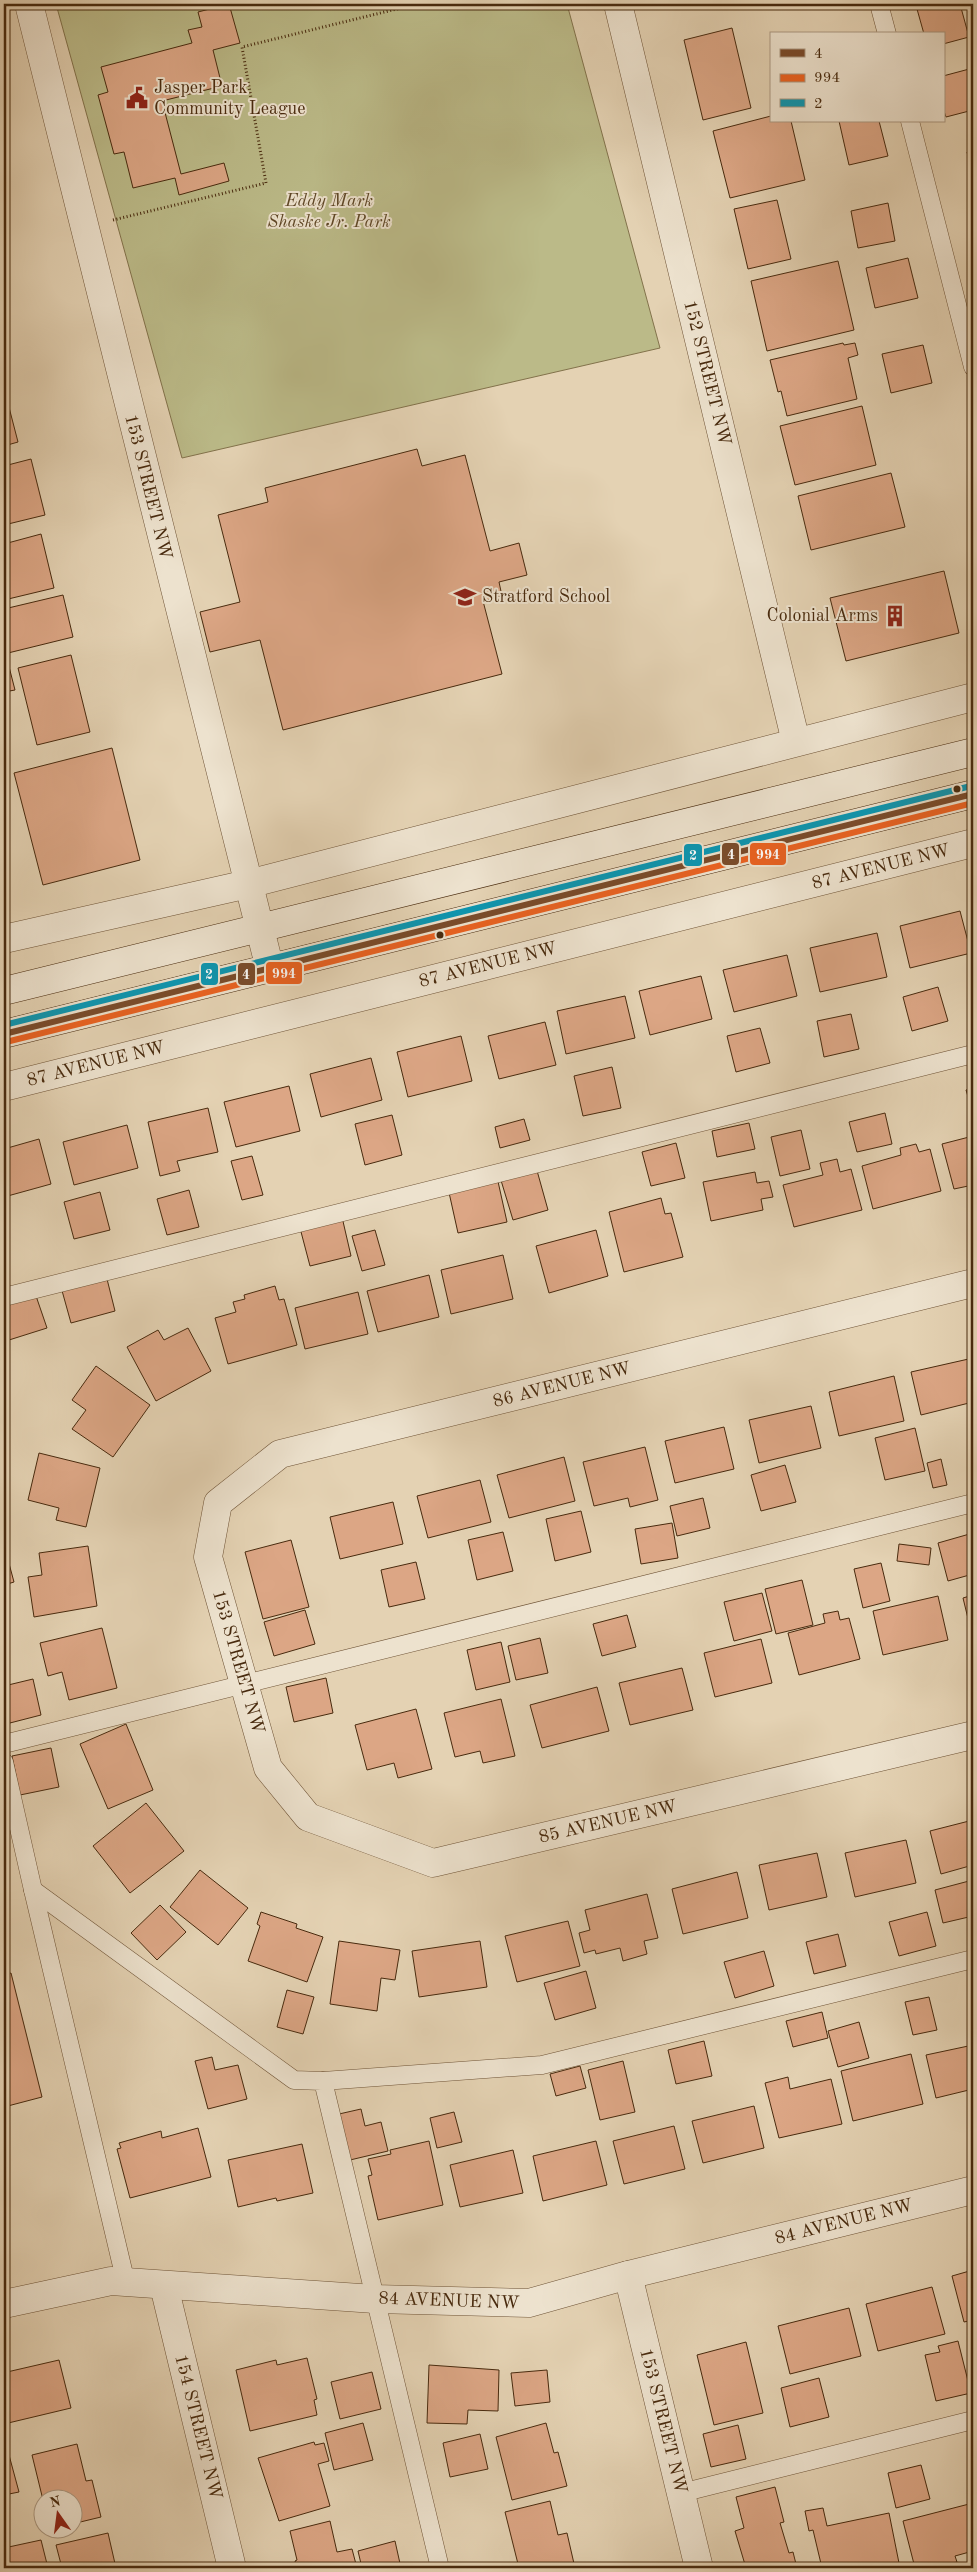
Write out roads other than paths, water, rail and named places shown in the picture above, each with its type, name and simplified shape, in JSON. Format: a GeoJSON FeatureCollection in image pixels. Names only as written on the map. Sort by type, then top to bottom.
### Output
{"type":"FeatureCollection","features":[{"type":"Feature","properties":{"kind":"street","name":"153 STREET NW"},"geometry":{"type":"LineString","coordinates":[[29,4],[270,969]]}},
{"type":"Feature","properties":{"kind":"street","name":"152 STREET NW"},"geometry":{"type":"LineString","coordinates":[[618,4],[796,742]]}},
{"type":"Feature","properties":{"kind":"street"},"geometry":{"type":"LineString","coordinates":[[4,939],[248,884],[973,697]]}},
{"type":"Feature","properties":{"kind":"street"},"geometry":{"type":"LineString","coordinates":[[4,991],[973,752]]}},
{"type":"Feature","properties":{"kind":"street"},"geometry":{"type":"LineString","coordinates":[[4,1034],[973,794]]}},
{"type":"Feature","properties":{"kind":"street","name":"87 AVENUE NW"},"geometry":{"type":"LineString","coordinates":[[4,1087],[973,843]]}},
{"type":"Feature","properties":{"kind":"street","name":"86 AVENUE NW"},"geometry":{"type":"LineString","coordinates":[[208,1556],[218,1503],[280,1454],[973,1283]]}},
{"type":"Feature","properties":{"kind":"street","name":"153 STREET NW"},"geometry":{"type":"LineString","coordinates":[[208,1556],[268,1768]]}},
{"type":"Feature","properties":{"kind":"street","name":"85 AVENUE NW"},"geometry":{"type":"LineString","coordinates":[[268,1768],[308,1817],[433,1863],[973,1735]]}},
{"type":"Feature","properties":{"kind":"street","name":"84 AVENUE NW"},"geometry":{"type":"LineString","coordinates":[[4,2304],[111,2281],[164,2286],[375,2298],[529,2303],[628,2275],[973,2190]]}},
{"type":"Feature","properties":{"kind":"street","name":"153 STREET NW"},"geometry":{"type":"LineString","coordinates":[[628,2275],[699,2568]]}},
{"type":"Feature","properties":{"kind":"street","name":"154 STREET NW"},"geometry":{"type":"LineString","coordinates":[[164,2286],[232,2568]]}},
{"type":"Feature","properties":{"kind":"lane"},"geometry":{"type":"LineString","coordinates":[[879,4],[886,32]]}},
{"type":"Feature","properties":{"kind":"lane"},"geometry":{"type":"LineString","coordinates":[[910,122],[973,367]]}},
{"type":"Feature","properties":{"kind":"lane"},"geometry":{"type":"LineString","coordinates":[[4,1297],[973,1054]]}},
{"type":"Feature","properties":{"kind":"lane"},"geometry":{"type":"LineString","coordinates":[[4,1744],[973,1503]]}},
{"type":"Feature","properties":{"kind":"lane"},"geometry":{"type":"LineString","coordinates":[[4,1762],[126,2283]]}},
{"type":"Feature","properties":{"kind":"lane"},"geometry":{"type":"LineString","coordinates":[[33,1890],[294,2080],[323,2081],[542,2065],[973,1958]]}},
{"type":"Feature","properties":{"kind":"lane"},"geometry":{"type":"LineString","coordinates":[[323,2081],[440,2568]]}},
{"type":"Feature","properties":{"kind":"lane"},"geometry":{"type":"LineString","coordinates":[[681,2493],[973,2420]]}},
{"type":"Feature","properties":{"kind":"place","name":"Jasper Park Community League"},"geometry":{"type":"Point","coordinates":[137,98]}},
{"type":"Feature","properties":{"kind":"place","name":"Stratford School"},"geometry":{"type":"Point","coordinates":[465,597]}},
{"type":"Feature","properties":{"kind":"place","name":"Colonial Arms"},"geometry":{"type":"Point","coordinates":[895,616]}},
{"type":"Feature","properties":{"kind":"park label","name":"Eddy Mark Shaske Jr. Park"},"geometry":{"type":"Point","coordinates":[329,211]}}]}
